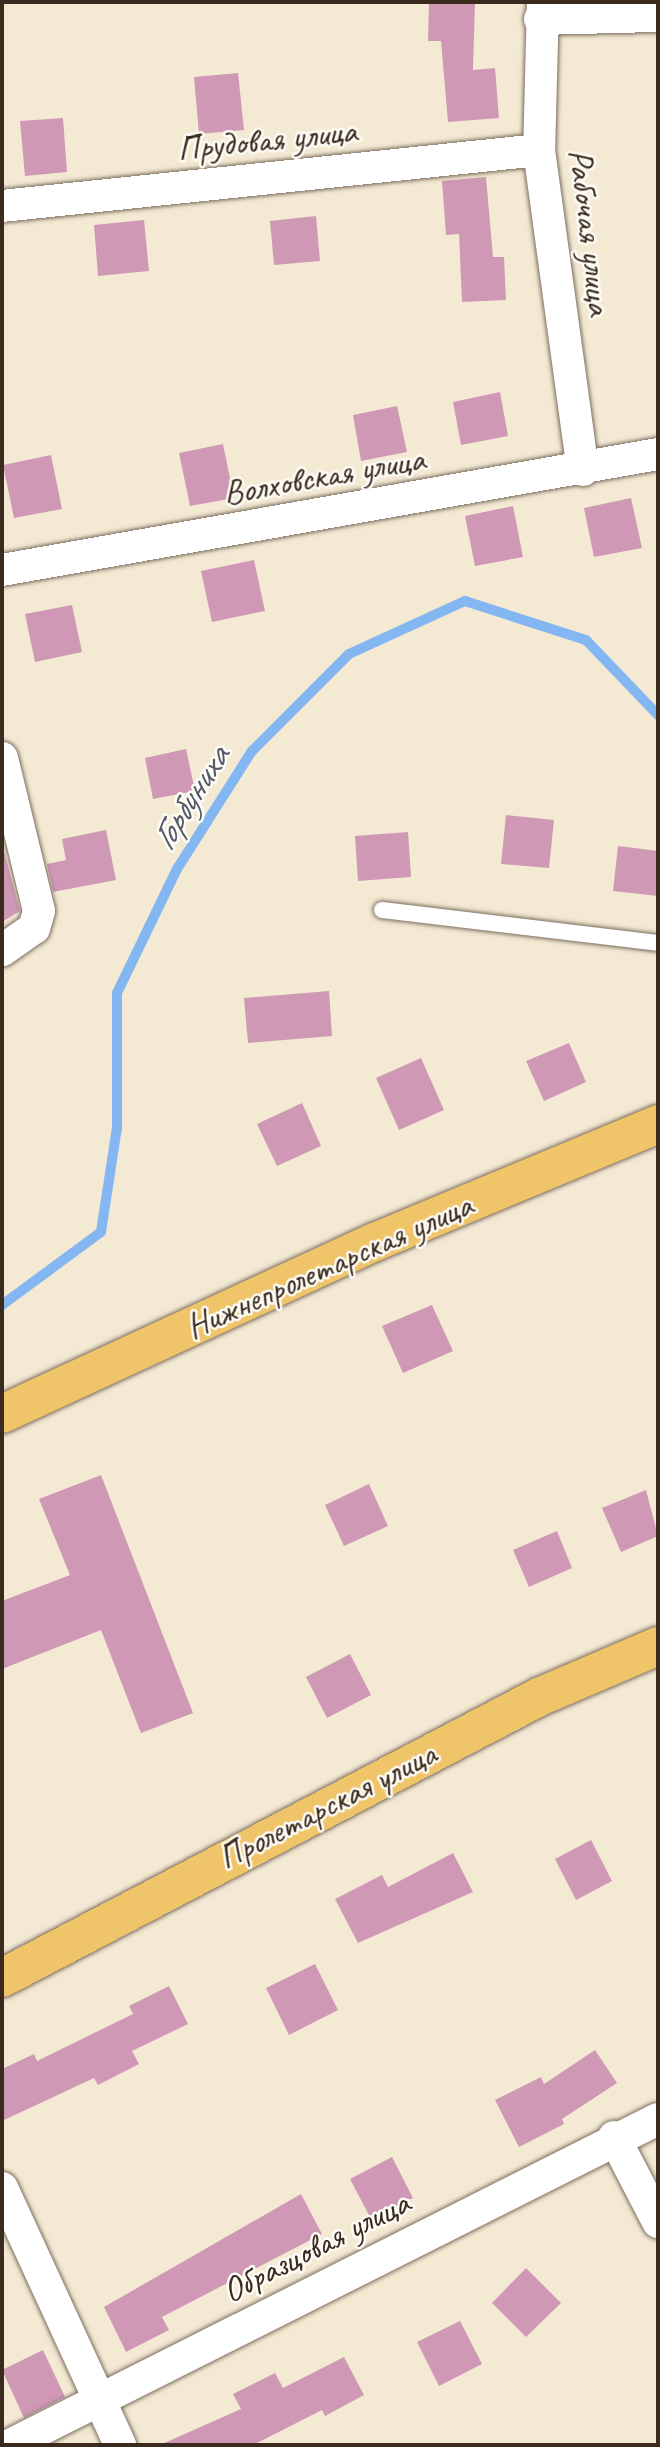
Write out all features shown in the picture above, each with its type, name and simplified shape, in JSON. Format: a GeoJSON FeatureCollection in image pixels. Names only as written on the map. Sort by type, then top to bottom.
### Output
{"type":"FeatureCollection","features":[{"type":"Feature","properties":{"kind":"main road","name":"Нижнепролетарская улица"},"geometry":{"type":"LineString","coordinates":[[2,1414],[374,1242],[658,1124]]}},
{"type":"Feature","properties":{"kind":"main road","name":"Пролетарская улица"},"geometry":{"type":"LineString","coordinates":[[2,1978],[539,1697],[658,1646]]}},
{"type":"Feature","properties":{"kind":"street"},"geometry":{"type":"LineString","coordinates":[[542,10],[658,16]]}},
{"type":"Feature","properties":{"kind":"street","name":"Рабочая улица"},"geometry":{"type":"LineString","coordinates":[[542,10],[539,150],[583,470]]}},
{"type":"Feature","properties":{"kind":"street","name":"Прудовая улица"},"geometry":{"type":"LineString","coordinates":[[2,206],[539,150]]}},
{"type":"Feature","properties":{"kind":"street","name":"Волховская улица"},"geometry":{"type":"LineString","coordinates":[[2,570],[583,470],[658,454]]}},
{"type":"Feature","properties":{"kind":"street"},"geometry":{"type":"LineString","coordinates":[[2,758],[39,911],[34,928],[2,950]]}},
{"type":"Feature","properties":{"kind":"street","name":"Образцовая улица"},"geometry":{"type":"LineString","coordinates":[[10,2445],[100,2403],[614,2137],[658,2119]]}},
{"type":"Feature","properties":{"kind":"street"},"geometry":{"type":"LineString","coordinates":[[614,2137],[658,2222]]}},
{"type":"Feature","properties":{"kind":"street"},"geometry":{"type":"LineString","coordinates":[[2,2188],[120,2445]]}},
{"type":"Feature","properties":{"kind":"lane"},"geometry":{"type":"LineString","coordinates":[[382,910],[658,943]]}},
{"type":"Feature","properties":{"kind":"building"},"geometry":{"type":"Polygon","coordinates":[[[429,2],[475,2],[473,70],[495,68],[499,118],[448,122],[441,41],[428,41],[429,2]]]}},
{"type":"Feature","properties":{"kind":"building"},"geometry":{"type":"Polygon","coordinates":[[[238,73],[244,130],[199,134],[194,77],[238,73]]]}},
{"type":"Feature","properties":{"kind":"building"},"geometry":{"type":"Polygon","coordinates":[[[63,118],[67,172],[25,176],[20,121],[63,118]]]}},
{"type":"Feature","properties":{"kind":"building"},"geometry":{"type":"Polygon","coordinates":[[[486,177],[493,257],[504,257],[506,300],[462,302],[459,234],[446,235],[442,181],[486,177]]]}},
{"type":"Feature","properties":{"kind":"building"},"geometry":{"type":"Polygon","coordinates":[[[316,216],[320,261],[274,265],[270,221],[316,216]]]}},
{"type":"Feature","properties":{"kind":"building"},"geometry":{"type":"Polygon","coordinates":[[[144,220],[149,271],[98,276],[94,225],[144,220]]]}},
{"type":"Feature","properties":{"kind":"building"},"geometry":{"type":"Polygon","coordinates":[[[500,392],[508,436],[461,445],[453,402],[500,392]]]}},
{"type":"Feature","properties":{"kind":"building"},"geometry":{"type":"Polygon","coordinates":[[[397,406],[407,452],[361,461],[353,415],[397,406]]]}},
{"type":"Feature","properties":{"kind":"building"},"geometry":{"type":"Polygon","coordinates":[[[223,444],[234,498],[190,506],[179,453],[223,444]]]}},
{"type":"Feature","properties":{"kind":"building"},"geometry":{"type":"Polygon","coordinates":[[[51,455],[62,509],[14,518],[3,465],[51,455]]]}},
{"type":"Feature","properties":{"kind":"building"},"geometry":{"type":"Polygon","coordinates":[[[631,498],[642,548],[594,557],[584,508],[631,498]]]}},
{"type":"Feature","properties":{"kind":"building"},"geometry":{"type":"Polygon","coordinates":[[[513,506],[523,557],[475,566],[465,516],[513,506]]]}},
{"type":"Feature","properties":{"kind":"building"},"geometry":{"type":"Polygon","coordinates":[[[254,560],[265,611],[212,622],[201,571],[254,560]]]}},
{"type":"Feature","properties":{"kind":"building"},"geometry":{"type":"Polygon","coordinates":[[[72,605],[82,652],[35,662],[25,614],[72,605]]]}},
{"type":"Feature","properties":{"kind":"building"},"geometry":{"type":"Polygon","coordinates":[[[186,749],[195,791],[153,799],[145,758],[186,749]]]}},
{"type":"Feature","properties":{"kind":"building"},"geometry":{"type":"Polygon","coordinates":[[[506,815],[554,820],[549,868],[501,864],[506,815]]]}},
{"type":"Feature","properties":{"kind":"building"},"geometry":{"type":"Polygon","coordinates":[[[106,830],[116,880],[53,892],[47,864],[66,860],[62,839],[106,830]]]}},
{"type":"Feature","properties":{"kind":"building"},"geometry":{"type":"Polygon","coordinates":[[[408,832],[411,877],[358,881],[355,836],[408,832]]]}},
{"type":"Feature","properties":{"kind":"building"},"geometry":{"type":"Polygon","coordinates":[[[2,844],[20,911],[2,922],[2,844]]]}},
{"type":"Feature","properties":{"kind":"building"},"geometry":{"type":"Polygon","coordinates":[[[618,846],[658,851],[658,896],[613,891],[618,846]]]}},
{"type":"Feature","properties":{"kind":"building"},"geometry":{"type":"Polygon","coordinates":[[[329,991],[332,1036],[248,1043],[244,998],[329,991]]]}},
{"type":"Feature","properties":{"kind":"building"},"geometry":{"type":"Polygon","coordinates":[[[569,1043],[586,1082],[544,1101],[526,1061],[569,1043]]]}},
{"type":"Feature","properties":{"kind":"building"},"geometry":{"type":"Polygon","coordinates":[[[421,1058],[444,1110],[399,1130],[376,1078],[421,1058]]]}},
{"type":"Feature","properties":{"kind":"building"},"geometry":{"type":"Polygon","coordinates":[[[302,1103],[321,1146],[277,1166],[257,1124],[302,1103]]]}},
{"type":"Feature","properties":{"kind":"building"},"geometry":{"type":"Polygon","coordinates":[[[432,1305],[453,1351],[403,1373],[382,1326],[432,1305]]]}},
{"type":"Feature","properties":{"kind":"building"},"geometry":{"type":"Polygon","coordinates":[[[101,1475],[193,1713],[141,1733],[101,1630],[2,1669],[2,1601],[70,1575],[39,1499],[101,1475]]]}},
{"type":"Feature","properties":{"kind":"building"},"geometry":{"type":"Polygon","coordinates":[[[369,1484],[388,1526],[344,1546],[325,1505],[369,1484]]]}},
{"type":"Feature","properties":{"kind":"building"},"geometry":{"type":"Polygon","coordinates":[[[646,1490],[658,1536],[621,1552],[602,1508],[646,1490]]]}},
{"type":"Feature","properties":{"kind":"building"},"geometry":{"type":"Polygon","coordinates":[[[557,1531],[572,1568],[529,1587],[513,1550],[557,1531]]]}},
{"type":"Feature","properties":{"kind":"building"},"geometry":{"type":"Polygon","coordinates":[[[350,1654],[371,1695],[327,1718],[306,1677],[350,1654]]]}},
{"type":"Feature","properties":{"kind":"building"},"geometry":{"type":"Polygon","coordinates":[[[591,1840],[612,1881],[576,1900],[555,1859],[591,1840]]]}},
{"type":"Feature","properties":{"kind":"building"},"geometry":{"type":"Polygon","coordinates":[[[453,1853],[473,1892],[358,1943],[335,1899],[382,1875],[388,1887],[453,1853]]]}},
{"type":"Feature","properties":{"kind":"building"},"geometry":{"type":"Polygon","coordinates":[[[315,1964],[338,2010],[289,2035],[266,1988],[315,1964]]]}},
{"type":"Feature","properties":{"kind":"building"},"geometry":{"type":"Polygon","coordinates":[[[169,1986],[188,2024],[132,2051],[139,2064],[98,2085],[94,2078],[2,2121],[2,2069],[34,2054],[37,2061],[133,2014],[129,2006],[169,1986]]]}},
{"type":"Feature","properties":{"kind":"building"},"geometry":{"type":"Polygon","coordinates":[[[595,2050],[617,2083],[562,2119],[564,2124],[519,2147],[495,2100],[541,2077],[544,2084],[595,2050]]]}},
{"type":"Feature","properties":{"kind":"building"},"geometry":{"type":"Polygon","coordinates":[[[392,2157],[413,2198],[371,2219],[350,2179],[392,2157]]]}},
{"type":"Feature","properties":{"kind":"building"},"geometry":{"type":"Polygon","coordinates":[[[301,2194],[322,2234],[162,2317],[169,2330],[126,2352],[104,2307],[301,2194]]]}},
{"type":"Feature","properties":{"kind":"building"},"geometry":{"type":"Polygon","coordinates":[[[526,2268],[561,2303],[526,2337],[492,2303],[526,2268]]]}},
{"type":"Feature","properties":{"kind":"building"},"geometry":{"type":"Polygon","coordinates":[[[460,2321],[482,2364],[439,2386],[417,2342],[460,2321]]]}},
{"type":"Feature","properties":{"kind":"building"},"geometry":{"type":"Polygon","coordinates":[[[43,2350],[65,2397],[24,2418],[2,2370],[43,2350]]]}},
{"type":"Feature","properties":{"kind":"building"},"geometry":{"type":"Polygon","coordinates":[[[344,2357],[364,2395],[325,2416],[322,2410],[253,2445],[160,2445],[241,2409],[233,2394],[275,2373],[283,2388],[344,2357]]]}},
{"type":"Feature","properties":{"kind":"waterway","name":"Горбуниха"},"geometry":{"type":"LineString","coordinates":[[2,1305],[101,1232],[117,1128],[117,993],[177,869],[252,751],[349,654],[465,601],[586,640],[658,715]]}}]}
